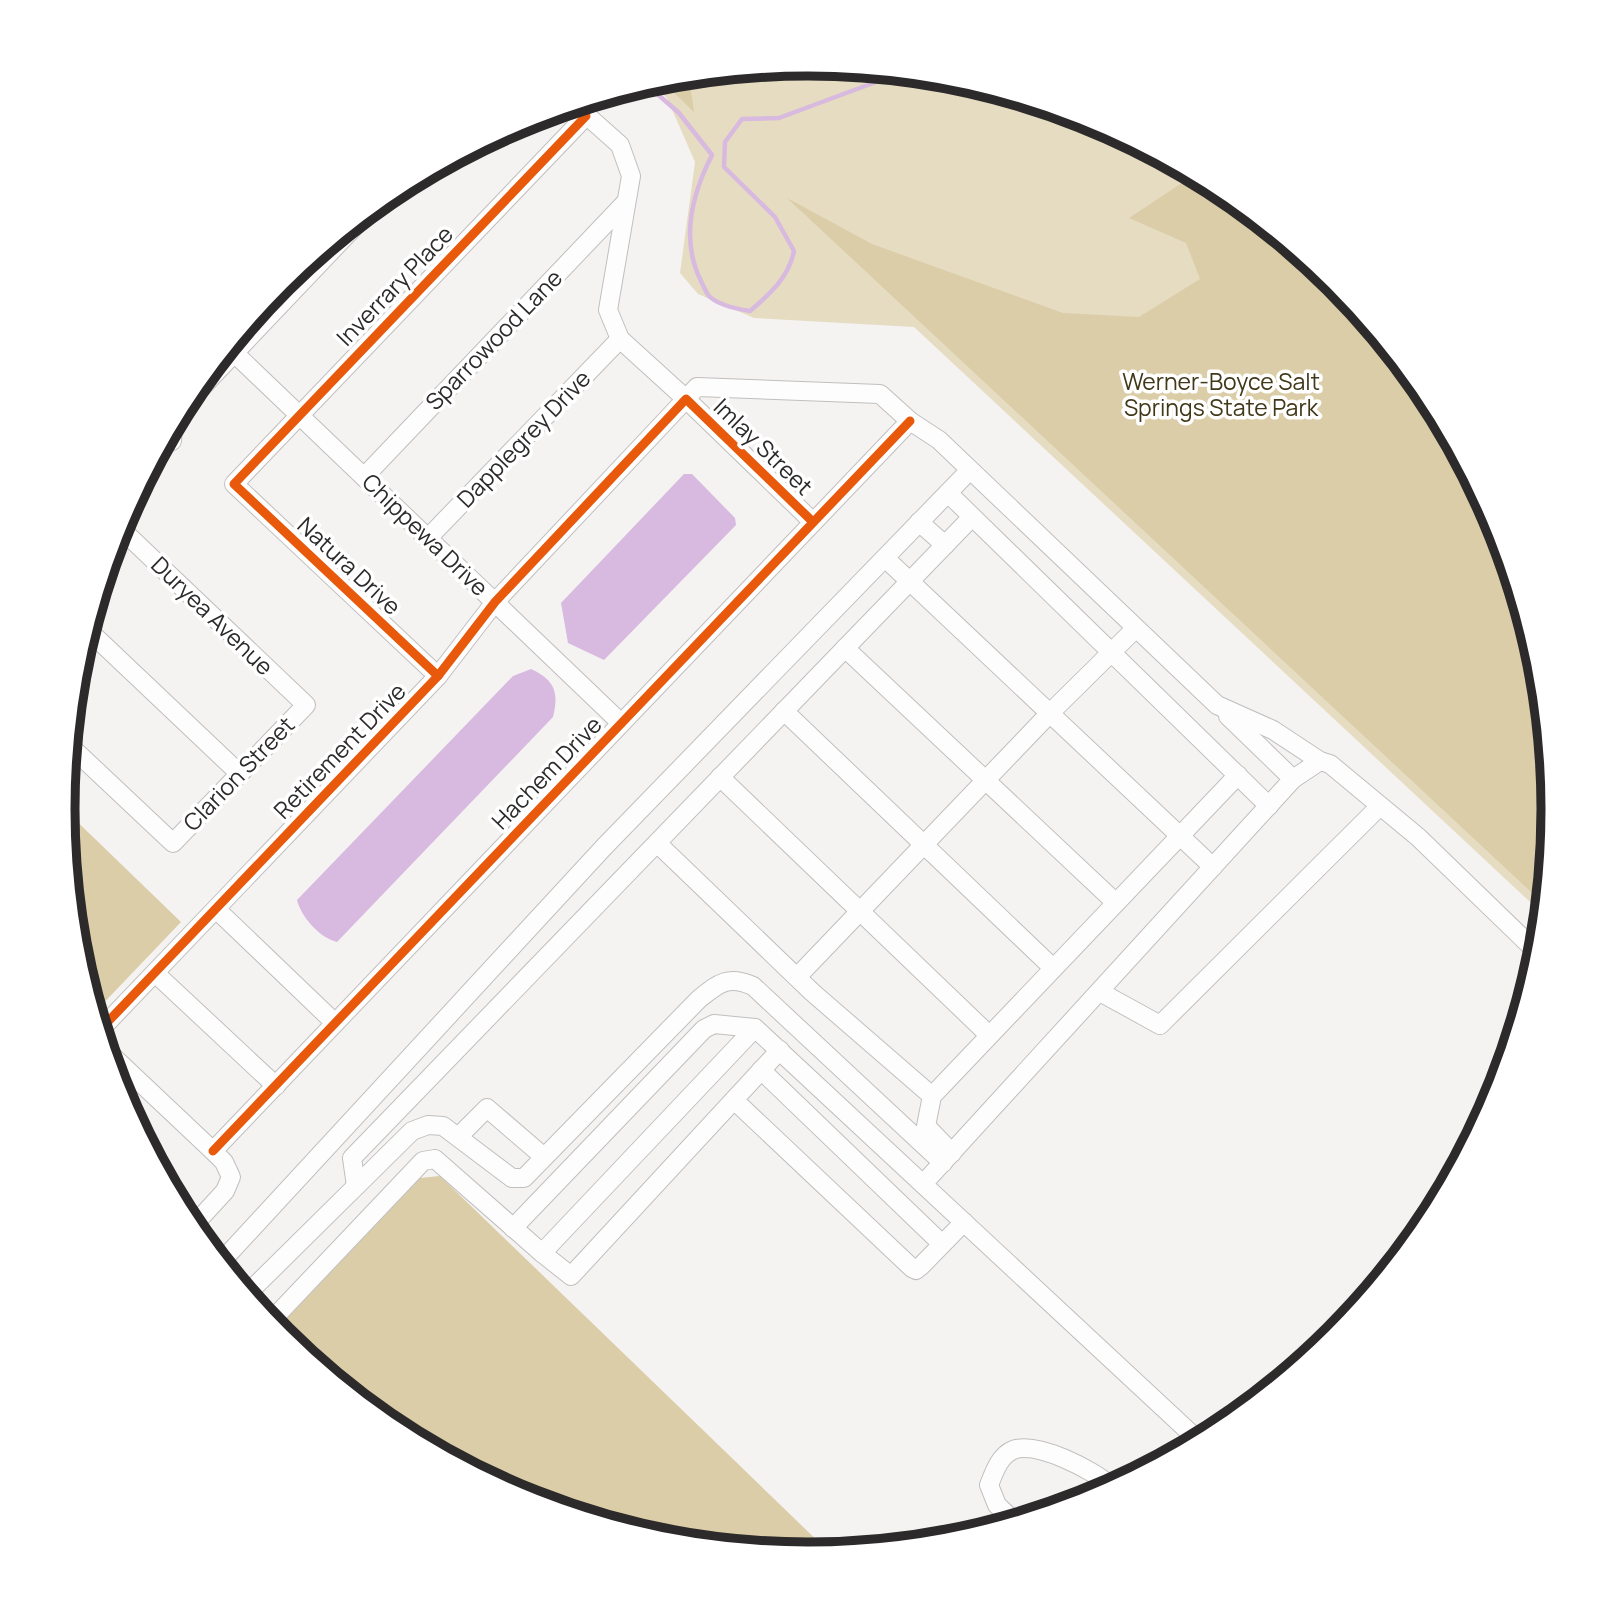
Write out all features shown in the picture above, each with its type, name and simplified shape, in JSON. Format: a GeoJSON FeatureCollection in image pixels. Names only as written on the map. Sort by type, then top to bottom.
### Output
{"type":"FeatureCollection","features":[{"type":"Feature","properties":{"kind":"street"},"geometry":{"type":"LineString","coordinates":[[582,112],[620,145],[631,176],[608,310],[620,340]]}},
{"type":"Feature","properties":{"kind":"street","name":"Inverrary Place"},"geometry":{"type":"LineString","coordinates":[[233,484],[577,114]]}},
{"type":"Feature","properties":{"kind":"street","name":"Sparrowood Lane"},"geometry":{"type":"LineString","coordinates":[[364,477],[625,203]]}},
{"type":"Feature","properties":{"kind":"street","name":"Imlay Street"},"geometry":{"type":"LineString","coordinates":[[620,340],[686,399],[813,522]]}},
{"type":"Feature","properties":{"kind":"street","name":"Dapplegrey Drive"},"geometry":{"type":"LineString","coordinates":[[428,538],[620,340]]}},
{"type":"Feature","properties":{"kind":"street","name":"Chippewa Drive"},"geometry":{"type":"LineString","coordinates":[[235,353],[621,723]]}},
{"type":"Feature","properties":{"kind":"street"},"geometry":{"type":"LineString","coordinates":[[686,399],[698,387],[880,394],[909,421],[939,440],[1293,779]]}},
{"type":"Feature","properties":{"kind":"street","name":"Retirement Drive"},"geometry":{"type":"LineString","coordinates":[[107,1022],[438,676],[495,602],[686,399]]}},
{"type":"Feature","properties":{"kind":"street","name":"Hachem Drive"},"geometry":{"type":"LineString","coordinates":[[214,1151],[909,421]]}},
{"type":"Feature","properties":{"kind":"street"},"geometry":{"type":"LineString","coordinates":[[227,1255],[594,857],[970,470]]}},
{"type":"Feature","properties":{"kind":"street","name":"Natura Drive"},"geometry":{"type":"LineString","coordinates":[[233,484],[438,676]]}},
{"type":"Feature","properties":{"kind":"street"},"geometry":{"type":"LineString","coordinates":[[948,493],[1269,806]]}},
{"type":"Feature","properties":{"kind":"street"},"geometry":{"type":"LineString","coordinates":[[356,1186],[352,1158],[972,517]]}},
{"type":"Feature","properties":{"kind":"street"},"geometry":{"type":"LineString","coordinates":[[919,522],[945,545]]}},
{"type":"Feature","properties":{"kind":"street","name":"Duryea Avenue"},"geometry":{"type":"LineString","coordinates":[[128,536],[306,705]]}},
{"type":"Feature","properties":{"kind":"street"},"geometry":{"type":"LineString","coordinates":[[885,558],[1213,867]]}},
{"type":"Feature","properties":{"kind":"street"},"geometry":{"type":"LineString","coordinates":[[797,977],[1050,713],[1136,628]]}},
{"type":"Feature","properties":{"kind":"street"},"geometry":{"type":"LineString","coordinates":[[96,637],[240,774]]}},
{"type":"Feature","properties":{"kind":"street"},"geometry":{"type":"LineString","coordinates":[[845,648],[1115,902]]}},
{"type":"Feature","properties":{"kind":"street","name":"Clarion Street"},"geometry":{"type":"LineString","coordinates":[[78,753],[173,843],[306,705]]}},
{"type":"Feature","properties":{"kind":"street"},"geometry":{"type":"LineString","coordinates":[[1217,705],[1273,730],[1320,761],[1330,764],[1418,837],[1528,944]]}},
{"type":"Feature","properties":{"kind":"street"},"geometry":{"type":"LineString","coordinates":[[784,711],[1053,968]]}},
{"type":"Feature","properties":{"kind":"street"},"geometry":{"type":"LineString","coordinates":[[923,1184],[1293,779],[1320,761]]}},
{"type":"Feature","properties":{"kind":"street"},"geometry":{"type":"LineString","coordinates":[[948,1158],[926,1126],[932,1096],[1237,775]]}},
{"type":"Feature","properties":{"kind":"street"},"geometry":{"type":"LineString","coordinates":[[720,778],[989,1035]]}},
{"type":"Feature","properties":{"kind":"street"},"geometry":{"type":"LineString","coordinates":[[1100,992],[1160,1025],[1380,806]]}},
{"type":"Feature","properties":{"kind":"street"},"geometry":{"type":"LineString","coordinates":[[657,843],[797,977],[932,1096]]}},
{"type":"Feature","properties":{"kind":"street"},"geometry":{"type":"LineString","coordinates":[[216,909],[335,1023]]}},
{"type":"Feature","properties":{"kind":"street"},"geometry":{"type":"LineString","coordinates":[[155,972],[276,1086]]}},
{"type":"Feature","properties":{"kind":"street"},"geometry":{"type":"LineString","coordinates":[[253,1288],[412,1131],[435,1125],[458,1136],[512,1178],[524,1178],[699,999],[718,984],[738,979],[753,986],[948,1158]]}},
{"type":"Feature","properties":{"kind":"street"},"geometry":{"type":"LineString","coordinates":[[513,1228],[704,1029],[714,1024],[755,1028],[1191,1433]]}},
{"type":"Feature","properties":{"kind":"street"},"geometry":{"type":"LineString","coordinates":[[542,1253],[755,1028]]}},
{"type":"Feature","properties":{"kind":"street"},"geometry":{"type":"LineString","coordinates":[[278,1314],[423,1161],[435,1159],[571,1276],[780,1050]]}},
{"type":"Feature","properties":{"kind":"street"},"geometry":{"type":"LineString","coordinates":[[122,1066],[214,1151],[228,1169],[231,1177],[229,1185],[200,1218]]}},
{"type":"Feature","properties":{"kind":"street"},"geometry":{"type":"LineString","coordinates":[[761,1070],[943,1244]]}},
{"type":"Feature","properties":{"kind":"street"},"geometry":{"type":"LineString","coordinates":[[734,1100],[912,1268],[916,1270],[922,1266],[964,1222]]}},
{"type":"Feature","properties":{"kind":"street"},"geometry":{"type":"LineString","coordinates":[[458,1136],[487,1108],[544,1157]]}},
{"type":"Feature","properties":{"kind":"street"},"geometry":{"type":"LineString","coordinates":[[1007,1514],[997,1505],[989,1485],[996,1466],[1012,1450],[1036,1448],[1103,1479]]}},
{"type":"Feature","properties":{"kind":"green space","name":"Werner-Boyce Salt Springs State Park"},"geometry":{"type":"Polygon","coordinates":[[[808,76],[904,83],[998,101],[1088,132],[1174,174],[1254,228],[1291,258],[1359,326],[1417,402],[1465,485],[1502,573],[1527,666],[1539,761],[1541,809],[1534,906],[914,327],[754,318],[698,294],[680,273],[695,162],[667,98],[660,91],[760,78],[808,76]]]}},
{"type":"Feature","properties":{"kind":"green space"},"geometry":{"type":"Polygon","coordinates":[[[690,86],[694,112],[670,89],[690,86]]]}},
{"type":"Feature","properties":{"kind":"green space","name":"Werner-Boyce Salt Springs State Park"},"geometry":{"type":"Polygon","coordinates":[[[1185,181],[1215,200],[1291,258],[1359,326],[1417,402],[1443,443],[1485,529],[1502,573],[1527,666],[1539,761],[1541,809],[1535,896],[787,198],[872,244],[1063,313],[1139,317],[1200,279],[1186,243],[1129,218],[1185,181]]]}},
{"type":"Feature","properties":{"kind":"green space"},"geometry":{"type":"Polygon","coordinates":[[[75,820],[181,922],[102,1005],[89,952],[82,905],[75,820]]]}},
{"type":"Feature","properties":{"kind":"green space"},"geometry":{"type":"Polygon","coordinates":[[[440,1176],[818,1542],[760,1540],[665,1528],[572,1503],[528,1486],[442,1444],[362,1390],[325,1360],[284,1321],[420,1178],[440,1176]]]}},
{"type":"Feature","properties":{"kind":"shaded area"},"geometry":{"type":"Polygon","coordinates":[[[684,474],[692,474],[735,518],[736,525],[604,660],[568,643],[561,603],[684,474]]]}},
{"type":"Feature","properties":{"kind":"shaded area"},"geometry":{"type":"Polygon","coordinates":[[[531,669],[545,678],[553,688],[553,717],[337,942],[318,931],[303,913],[297,900],[513,676],[531,669]]]}},
{"type":"Feature","properties":{"kind":"waterway"},"geometry":{"type":"LineString","coordinates":[[655,92],[679,113],[712,155],[699,185],[691,217],[691,249],[701,281],[708,294],[717,302],[750,311],[783,277],[794,251],[775,217],[724,167],[725,142],[742,119],[779,118],[880,80]]}},
{"type":"Feature","properties":{"kind":"cycle path"},"geometry":{"type":"LineString","coordinates":[[438,676],[234,484],[586,116]]}},
{"type":"Feature","properties":{"kind":"cycle path"},"geometry":{"type":"LineString","coordinates":[[107,1023],[438,676],[495,602],[686,399],[813,522]]}},
{"type":"Feature","properties":{"kind":"cycle path"},"geometry":{"type":"LineString","coordinates":[[213,1151],[910,421]]}}]}
